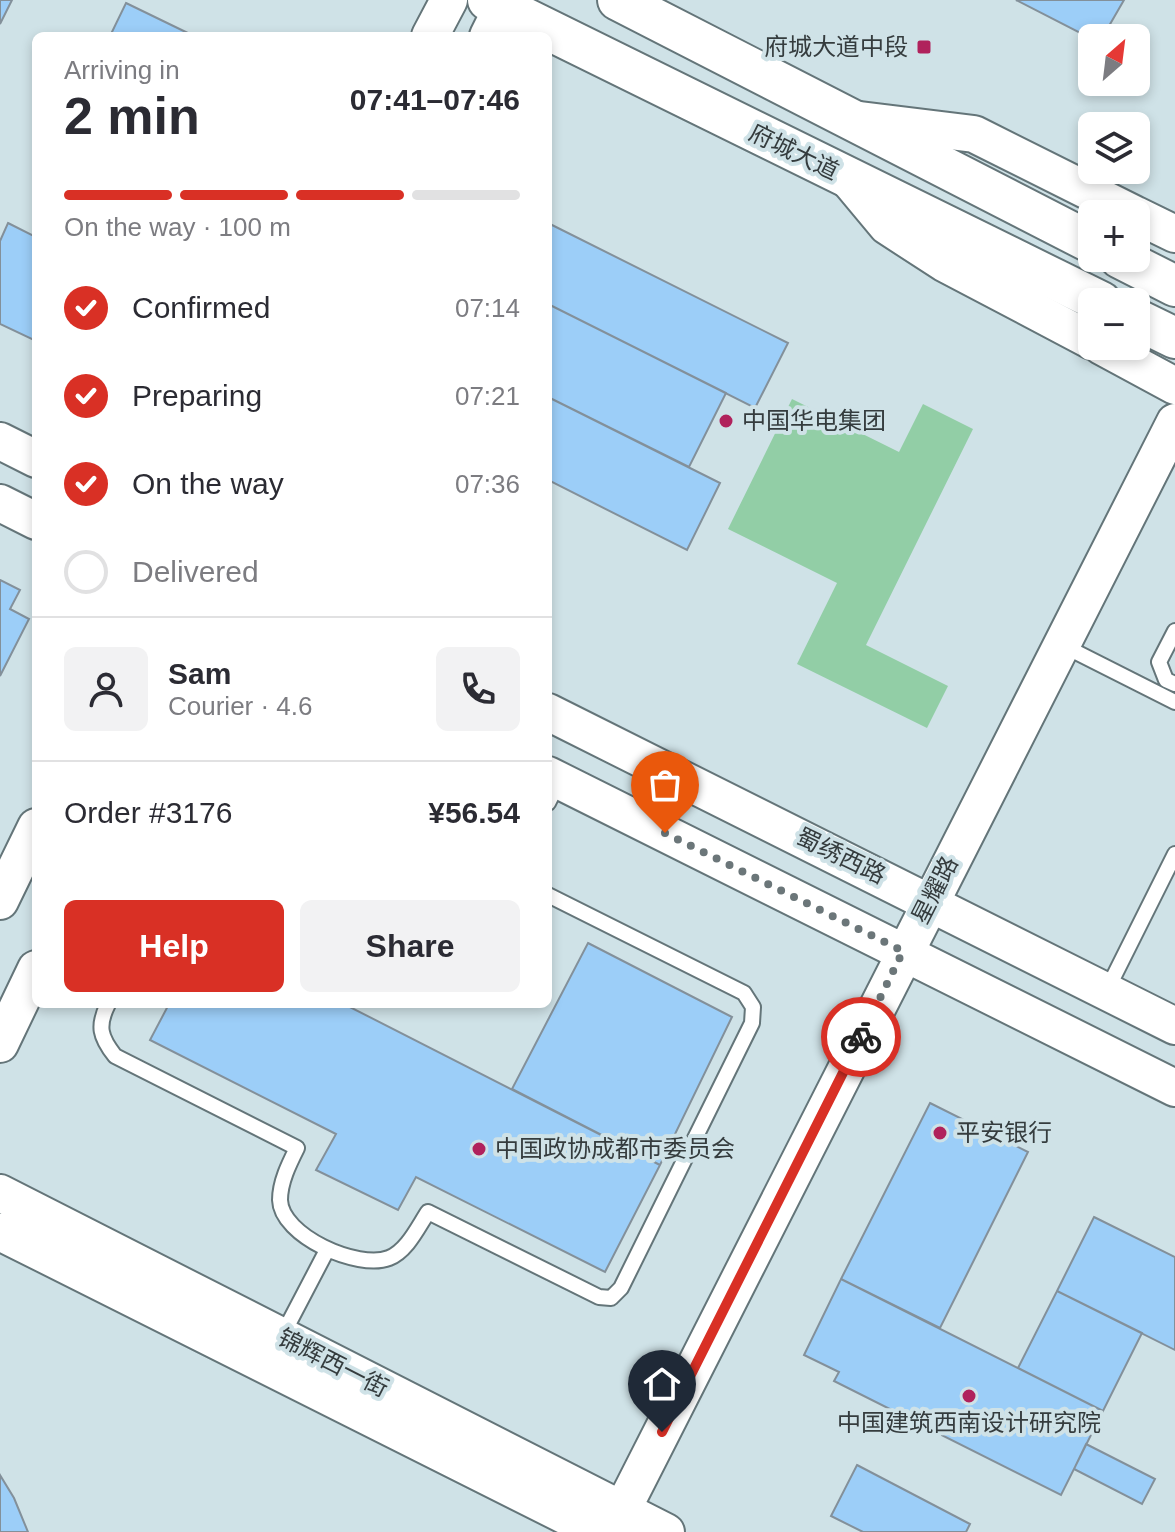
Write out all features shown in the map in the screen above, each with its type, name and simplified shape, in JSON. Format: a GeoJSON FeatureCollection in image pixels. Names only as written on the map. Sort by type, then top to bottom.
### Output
{"type":"FeatureCollection","features":[{"type":"Feature","properties":{"kind":"main road"},"geometry":{"type":"LineString","coordinates":[[618,0],[1078,236]]}},
{"type":"Feature","properties":{"kind":"main road","name":"府城大道"},"geometry":{"type":"LineString","coordinates":[[496,11],[540,32]]}},
{"type":"Feature","properties":{"kind":"main road","name":"府城大道"},"geometry":{"type":"LineString","coordinates":[[552,38],[1078,291]]}},
{"type":"Feature","properties":{"kind":"main road"},"geometry":{"type":"LineString","coordinates":[[1148,272],[1175,286]]}},
{"type":"Feature","properties":{"kind":"main road"},"geometry":{"type":"LineString","coordinates":[[1150,326],[1175,338]]}},
{"type":"Feature","properties":{"kind":"street"},"geometry":{"type":"LineString","coordinates":[[432,32],[449,0]]}},
{"type":"Feature","properties":{"kind":"street"},"geometry":{"type":"LineString","coordinates":[[850,119],[974,134],[1107,200]]}},
{"type":"Feature","properties":{"kind":"street"},"geometry":{"type":"LineString","coordinates":[[847,178],[887,226],[944,263],[1078,334]]}},
{"type":"Feature","properties":{"kind":"street"},"geometry":{"type":"LineString","coordinates":[[1150,222],[1175,234]]}},
{"type":"Feature","properties":{"kind":"street"},"geometry":{"type":"LineString","coordinates":[[1127,360],[1175,386]]}},
{"type":"Feature","properties":{"kind":"street","name":"星耀路"},"geometry":{"type":"LineString","coordinates":[[610,1525],[744,1276],[903,951],[1175,422]]}},
{"type":"Feature","properties":{"kind":"street"},"geometry":{"type":"LineString","coordinates":[[0,441],[32,457]]}},
{"type":"Feature","properties":{"kind":"street"},"geometry":{"type":"LineString","coordinates":[[0,503],[32,519]]}},
{"type":"Feature","properties":{"kind":"street","name":"蜀绣西路"},"geometry":{"type":"LineString","coordinates":[[552,714],[930,900],[1175,1026]]}},
{"type":"Feature","properties":{"kind":"street"},"geometry":{"type":"LineString","coordinates":[[552,786],[903,951],[1175,1088]]}},
{"type":"Feature","properties":{"kind":"street"},"geometry":{"type":"LineString","coordinates":[[0,901],[32,835]]}},
{"type":"Feature","properties":{"kind":"street"},"geometry":{"type":"LineString","coordinates":[[0,1044],[32,977]]}},
{"type":"Feature","properties":{"kind":"street","name":"锦辉西一街"},"geometry":{"type":"LineString","coordinates":[[0,1193],[282,1337],[610,1525]]}},
{"type":"Feature","properties":{"kind":"street","name":"锦辉西一街"},"geometry":{"type":"LineString","coordinates":[[0,1232],[610,1525],[666,1532]]}},
{"type":"Feature","properties":{"kind":"lane"},"geometry":{"type":"LineString","coordinates":[[1159,694],[1170,682],[1159,662],[1175,631]]}},
{"type":"Feature","properties":{"kind":"lane"},"geometry":{"type":"LineString","coordinates":[[1060,644],[1175,702]]}},
{"type":"Feature","properties":{"kind":"lane"},"geometry":{"type":"LineString","coordinates":[[1107,991],[1175,854]]}},
{"type":"Feature","properties":{"kind":"lane"},"geometry":{"type":"LineString","coordinates":[[106,1008],[101,1018],[101,1038],[115,1056],[297,1148],[285,1173],[280,1202],[288,1223],[327,1250],[366,1262],[390,1257],[411,1238],[428,1212],[599,1297],[611,1298],[621,1288],[752,1023],[753,1007],[744,993],[552,897]]}},
{"type":"Feature","properties":{"kind":"lane"},"geometry":{"type":"LineString","coordinates":[[282,1337],[327,1250]]}},
{"type":"Feature","properties":{"kind":"green space"},"geometry":{"type":"Polygon","coordinates":[[[792,399],[899,452],[923,404],[973,429],[866,645],[948,686],[927,728],[797,664],[837,583],[728,529],[792,399]]]}},
{"type":"Feature","properties":{"kind":"building"},"geometry":{"type":"Polygon","coordinates":[[[0,0],[12,0],[0,24],[0,0]]]}},
{"type":"Feature","properties":{"kind":"building"},"geometry":{"type":"Polygon","coordinates":[[[1016,0],[1124,0],[1110,24],[1078,24],[1078,32],[1016,0]]]}},
{"type":"Feature","properties":{"kind":"building"},"geometry":{"type":"Polygon","coordinates":[[[126,3],[186,32],[112,32],[126,3]]]}},
{"type":"Feature","properties":{"kind":"building"},"geometry":{"type":"Polygon","coordinates":[[[8,223],[32,235],[32,339],[0,324],[0,241],[8,223]]]}},
{"type":"Feature","properties":{"kind":"building"},"geometry":{"type":"Polygon","coordinates":[[[552,225],[788,343],[755,408],[552,306],[552,225]]]}},
{"type":"Feature","properties":{"kind":"building"},"geometry":{"type":"Polygon","coordinates":[[[552,306],[726,393],[689,467],[552,399],[552,306]]]}},
{"type":"Feature","properties":{"kind":"building"},"geometry":{"type":"Polygon","coordinates":[[[552,399],[720,483],[687,550],[552,482],[552,399]]]}},
{"type":"Feature","properties":{"kind":"building"},"geometry":{"type":"Polygon","coordinates":[[[0,580],[20,590],[10,609],[29,619],[0,676],[0,580]]]}},
{"type":"Feature","properties":{"kind":"building"},"geometry":{"type":"Polygon","coordinates":[[[588,943],[732,1017],[660,1165],[512,1089],[588,943]]]}},
{"type":"Feature","properties":{"kind":"building","name":"中国政协成都市委员会"},"geometry":{"type":"Polygon","coordinates":[[[167,1008],[352,1008],[660,1165],[605,1272],[416,1177],[398,1210],[316,1170],[336,1134],[150,1040],[167,1008]]]}},
{"type":"Feature","properties":{"kind":"building"},"geometry":{"type":"Polygon","coordinates":[[[930,1103],[1028,1152],[940,1328],[841,1279],[930,1103]]]}},
{"type":"Feature","properties":{"kind":"building"},"geometry":{"type":"Polygon","coordinates":[[[1094,1217],[1175,1257],[1175,1350],[1057,1291],[1094,1217]]]}},
{"type":"Feature","properties":{"kind":"building","name":"中国建筑西南设计研究院"},"geometry":{"type":"Polygon","coordinates":[[[841,1279],[1103,1411],[1061,1495],[834,1381],[839,1372],[804,1355],[841,1279]]]}},
{"type":"Feature","properties":{"kind":"building"},"geometry":{"type":"Polygon","coordinates":[[[1057,1291],[1142,1333],[1103,1411],[1018,1368],[1057,1291]]]}},
{"type":"Feature","properties":{"kind":"building"},"geometry":{"type":"Polygon","coordinates":[[[1086,1444],[1155,1479],[1142,1504],[1074,1469],[1086,1444]]]}},
{"type":"Feature","properties":{"kind":"building"},"geometry":{"type":"Polygon","coordinates":[[[857,1465],[970,1524],[966,1532],[863,1532],[831,1516],[857,1465]]]}},
{"type":"Feature","properties":{"kind":"building"},"geometry":{"type":"Polygon","coordinates":[[[0,1475],[14,1498],[28,1532],[0,1532],[0,1475]]]}},
{"type":"Feature","properties":{"kind":"way so far"},"geometry":{"type":"LineString","coordinates":[[665,833],[903,951],[861,1037]]}},
{"type":"Feature","properties":{"kind":"place","name":"府城大道中段"},"geometry":{"type":"Point","coordinates":[924,47]}},
{"type":"Feature","properties":{"kind":"place","name":"中国华电集团"},"geometry":{"type":"Point","coordinates":[726,421]}},
{"type":"Feature","properties":{"kind":"place","name":"平安银行"},"geometry":{"type":"Point","coordinates":[940,1133]}},
{"type":"Feature","properties":{"kind":"place","name":"中国政协成都市委员会"},"geometry":{"type":"Point","coordinates":[479,1149]}},
{"type":"Feature","properties":{"kind":"place","name":"中国建筑西南设计研究院"},"geometry":{"type":"Point","coordinates":[969,1396]}},
{"type":"Feature","properties":{"kind":"route"},"geometry":{"type":"LineString","coordinates":[[662,1432],[744,1276],[861,1037]]}}]}
